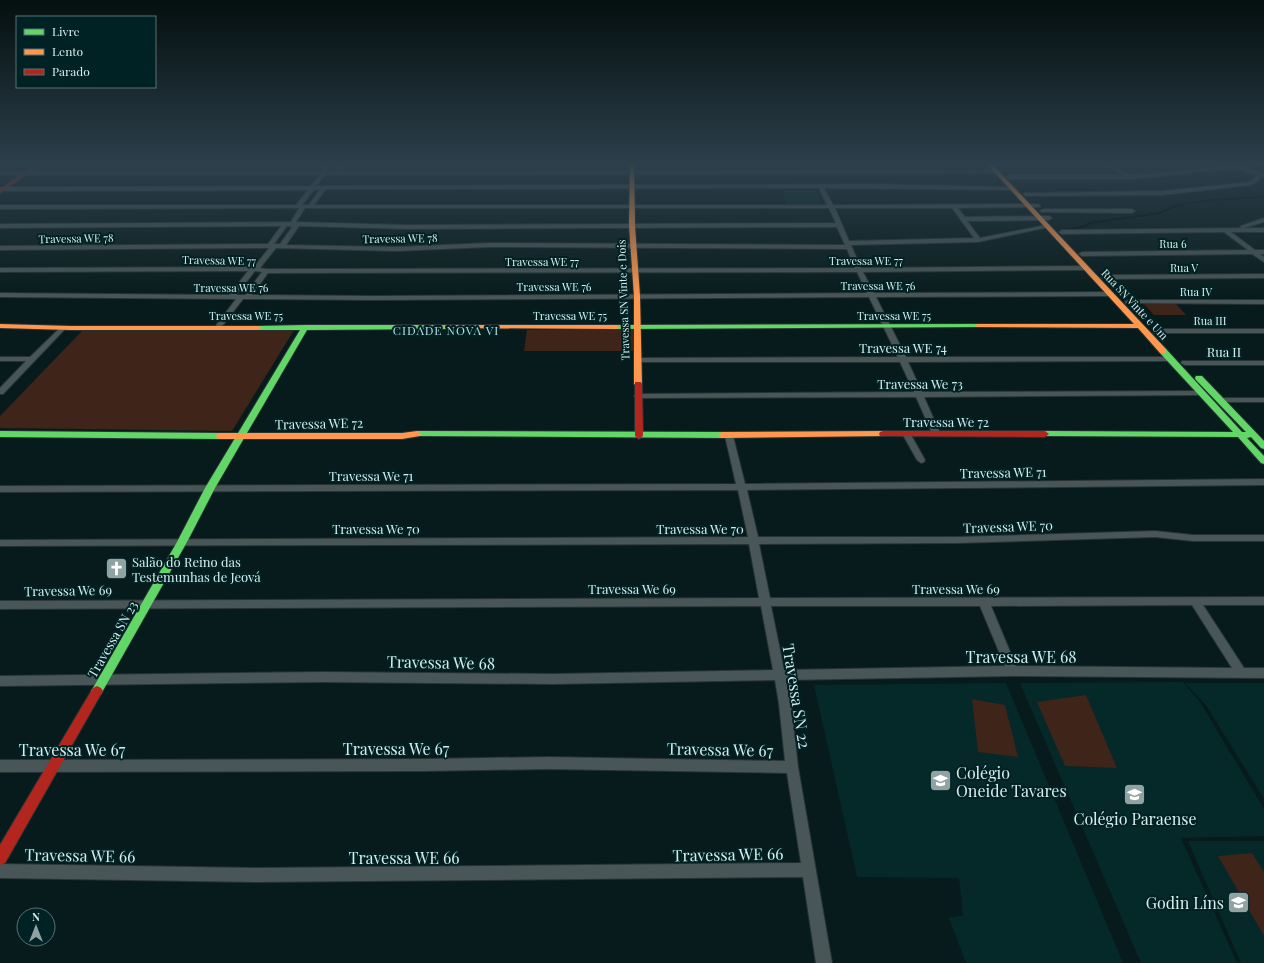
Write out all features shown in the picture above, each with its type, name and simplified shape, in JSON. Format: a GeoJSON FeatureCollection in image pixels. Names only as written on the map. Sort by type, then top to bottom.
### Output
{"type":"FeatureCollection","features":[{"type":"Feature","properties":{"kind":"main road","name":"Travessa SN Vinte e Dois"},"geometry":{"type":"LineString","coordinates":[[632,208],[638,328],[639,436]]}},
{"type":"Feature","properties":{"kind":"main road","name":"Rua SN Vinte e Um"},"geometry":{"type":"LineString","coordinates":[[1035,208],[1062,232],[1264,446]]}},
{"type":"Feature","properties":{"kind":"main road","name":"Rua SN Vinte e Um"},"geometry":{"type":"LineString","coordinates":[[1043,216],[1085,268],[1264,461]]}},
{"type":"Feature","properties":{"kind":"main road","name":"Travessa WE 75"},"geometry":{"type":"LineString","coordinates":[[0,326],[63,328],[638,328],[1139,326]]}},
{"type":"Feature","properties":{"kind":"main road","name":"Travessa SN 23"},"geometry":{"type":"LineString","coordinates":[[0,858],[182,542],[210,488],[305,327]]}},
{"type":"Feature","properties":{"kind":"main road","name":"Travessa We 72"},"geometry":{"type":"LineString","coordinates":[[639,436],[907,435],[936,433],[1254,435]]}},
{"type":"Feature","properties":{"kind":"main road","name":"Travessa WE 72"},"geometry":{"type":"LineString","coordinates":[[0,434],[241,436],[402,436],[416,434],[639,436]]}},
{"type":"Feature","properties":{"kind":"street"},"geometry":{"type":"LineString","coordinates":[[282,246],[300,208]]}},
{"type":"Feature","properties":{"kind":"street"},"geometry":{"type":"LineString","coordinates":[[310,208],[329,208]]}},
{"type":"Feature","properties":{"kind":"street"},"geometry":{"type":"LineString","coordinates":[[832,208],[859,270],[903,358],[936,433]]}},
{"type":"Feature","properties":{"kind":"street"},"geometry":{"type":"LineString","coordinates":[[955,208],[978,240]]}},
{"type":"Feature","properties":{"kind":"street"},"geometry":{"type":"LineString","coordinates":[[963,219],[1132,211]]}},
{"type":"Feature","properties":{"kind":"street","name":"Travessa WE 78"},"geometry":{"type":"LineString","coordinates":[[0,248],[282,246],[396,249],[505,245],[848,245],[978,240],[1043,216]]}},
{"type":"Feature","properties":{"kind":"street"},"geometry":{"type":"LineString","coordinates":[[1234,230],[1264,220]]}},
{"type":"Feature","properties":{"kind":"street"},"geometry":{"type":"LineString","coordinates":[[0,226],[291,224],[407,227],[839,225]]}},
{"type":"Feature","properties":{"kind":"street"},"geometry":{"type":"LineString","coordinates":[[231,297],[291,224]]}},
{"type":"Feature","properties":{"kind":"street"},"geometry":{"type":"LineString","coordinates":[[1225,230],[1264,260]]}},
{"type":"Feature","properties":{"kind":"street"},"geometry":{"type":"LineString","coordinates":[[1062,232],[1264,230]]}},
{"type":"Feature","properties":{"kind":"street","name":"Rua 6"},"geometry":{"type":"LineString","coordinates":[[1082,254],[1264,252]]}},
{"type":"Feature","properties":{"kind":"street","name":"Travessa WE 77"},"geometry":{"type":"LineString","coordinates":[[0,270],[859,270],[1085,268]]}},
{"type":"Feature","properties":{"kind":"street"},"geometry":{"type":"LineString","coordinates":[[218,328],[266,271]]}},
{"type":"Feature","properties":{"kind":"street","name":"Rua V"},"geometry":{"type":"LineString","coordinates":[[1104,277],[1264,276]]}},
{"type":"Feature","properties":{"kind":"street","name":"Travessa WE 76"},"geometry":{"type":"LineString","coordinates":[[0,295],[244,297],[1109,294]]}},
{"type":"Feature","properties":{"kind":"street","name":"Rua IV"},"geometry":{"type":"LineString","coordinates":[[1128,302],[1264,302]]}},
{"type":"Feature","properties":{"kind":"street"},"geometry":{"type":"LineString","coordinates":[[0,392],[63,328]]}},
{"type":"Feature","properties":{"kind":"street","name":"Rua III"},"geometry":{"type":"LineString","coordinates":[[1156,331],[1264,331]]}},
{"type":"Feature","properties":{"kind":"street","name":"Travessa WE 74"},"geometry":{"type":"LineString","coordinates":[[638,360],[903,358],[1168,359]]}},
{"type":"Feature","properties":{"kind":"street"},"geometry":{"type":"LineString","coordinates":[[0,359],[33,359]]}},
{"type":"Feature","properties":{"kind":"street","name":"Rua II"},"geometry":{"type":"LineString","coordinates":[[1185,363],[1264,363]]}},
{"type":"Feature","properties":{"kind":"street","name":"Travessa We 73"},"geometry":{"type":"LineString","coordinates":[[638,396],[1201,394]]}},
{"type":"Feature","properties":{"kind":"street"},"geometry":{"type":"LineString","coordinates":[[1220,400],[1264,400]]}},
{"type":"Feature","properties":{"kind":"street"},"geometry":{"type":"LineString","coordinates":[[907,435],[920,460]]}},
{"type":"Feature","properties":{"kind":"street","name":"Travessa SN 22"},"geometry":{"type":"LineString","coordinates":[[729,436],[742,487],[785,704],[792,767],[824,963]]}},
{"type":"Feature","properties":{"kind":"street","name":"Travessa WE 71"},"geometry":{"type":"LineString","coordinates":[[742,487],[1264,482]]}},
{"type":"Feature","properties":{"kind":"street","name":"Travessa We 71"},"geometry":{"type":"LineString","coordinates":[[0,489],[742,487]]}},
{"type":"Feature","properties":{"kind":"street","name":"Travessa WE 70"},"geometry":{"type":"LineString","coordinates":[[753,541],[957,540],[1155,534],[1193,538],[1264,538]]}},
{"type":"Feature","properties":{"kind":"street","name":"Travessa We 70"},"geometry":{"type":"LineString","coordinates":[[0,543],[753,541]]}},
{"type":"Feature","properties":{"kind":"street"},"geometry":{"type":"LineString","coordinates":[[1195,601],[1241,673]]}},
{"type":"Feature","properties":{"kind":"street","name":"Travessa We 69"},"geometry":{"type":"LineString","coordinates":[[0,605],[147,603],[1264,601]]}},
{"type":"Feature","properties":{"kind":"street"},"geometry":{"type":"LineString","coordinates":[[984,602],[1012,671]]}},
{"type":"Feature","properties":{"kind":"street","name":"Travessa WE 68"},"geometry":{"type":"LineString","coordinates":[[779,675],[1012,671],[1264,673]]}},
{"type":"Feature","properties":{"kind":"street","name":"Travessa We 68"},"geometry":{"type":"LineString","coordinates":[[103,680],[323,677],[553,680],[779,675]]}},
{"type":"Feature","properties":{"kind":"street"},"geometry":{"type":"LineString","coordinates":[[0,680],[103,680]]}},
{"type":"Feature","properties":{"kind":"street","name":"Travessa We 67"},"geometry":{"type":"LineString","coordinates":[[0,766],[426,765],[548,763],[792,767]]}},
{"type":"Feature","properties":{"kind":"street","name":"Travessa WE 66"},"geometry":{"type":"LineString","coordinates":[[0,871],[256,875],[808,870]]}},
{"type":"Feature","properties":{"kind":"shaded area"},"geometry":{"type":"Polygon","coordinates":[[[1144,304],[1176,304],[1186,315],[1154,315],[1144,304]]]}},
{"type":"Feature","properties":{"kind":"shaded area"},"geometry":{"type":"Polygon","coordinates":[[[633,329],[634,351],[524,351],[527,330],[633,329]]]}},
{"type":"Feature","properties":{"kind":"shaded area"},"geometry":{"type":"Polygon","coordinates":[[[294,330],[232,431],[0,428],[0,416],[82,331],[294,330]]]}},
{"type":"Feature","properties":{"kind":"shaded area"},"geometry":{"type":"Polygon","coordinates":[[[1183,682],[1200,702],[1264,809],[1264,836],[1181,838],[1237,963],[1141,963],[1020,683],[1183,682]]]}},
{"type":"Feature","properties":{"kind":"shaded area","name":"Colégio Oneide Tavares"},"geometry":{"type":"Polygon","coordinates":[[[1006,683],[1123,963],[966,963],[949,918],[963,915],[959,878],[857,877],[814,685],[1006,683]]]}},
{"type":"Feature","properties":{"kind":"shaded area"},"geometry":{"type":"Polygon","coordinates":[[[1185,683],[1264,683],[1264,799],[1206,705],[1185,683]]]}},
{"type":"Feature","properties":{"kind":"shaded area"},"geometry":{"type":"Polygon","coordinates":[[[1086,695],[1117,768],[1065,766],[1037,702],[1086,695]]]}},
{"type":"Feature","properties":{"kind":"shaded area"},"geometry":{"type":"Polygon","coordinates":[[[972,699],[1005,705],[1018,757],[978,752],[972,699]]]}},
{"type":"Feature","properties":{"kind":"shaded area","name":"Godin Líns"},"geometry":{"type":"Polygon","coordinates":[[[1188,841],[1264,841],[1264,963],[1241,963],[1188,841]]]}},
{"type":"Feature","properties":{"kind":"shaded area"},"geometry":{"type":"Polygon","coordinates":[[[1252,853],[1264,872],[1264,936],[1218,856],[1252,853]]]}},
{"type":"Feature","properties":{"kind":"waterway"},"geometry":{"type":"LineString","coordinates":[[1067,230],[1082,227],[1090,223],[1160,213],[1171,208]]}},
{"type":"Feature","properties":{"kind":"traffic: fast"},"geometry":{"type":"LineString","coordinates":[[616,327],[978,326]]}},
{"type":"Feature","properties":{"kind":"traffic: fast"},"geometry":{"type":"LineString","coordinates":[[97,691],[182,542],[210,488],[305,327]]}},
{"type":"Feature","properties":{"kind":"traffic: fast"},"geometry":{"type":"LineString","coordinates":[[258,328],[447,327]]}},
{"type":"Feature","properties":{"kind":"traffic: fast"},"geometry":{"type":"LineString","coordinates":[[1163,351],[1264,461]]}},
{"type":"Feature","properties":{"kind":"traffic: fast"},"geometry":{"type":"LineString","coordinates":[[1199,378],[1264,446]]}},
{"type":"Feature","properties":{"kind":"traffic: fast"},"geometry":{"type":"LineString","coordinates":[[0,434],[219,436]]}},
{"type":"Feature","properties":{"kind":"traffic: fast"},"geometry":{"type":"LineString","coordinates":[[417,434],[722,435]]}},
{"type":"Feature","properties":{"kind":"traffic: fast"},"geometry":{"type":"LineString","coordinates":[[1045,434],[1249,435]]}},
{"type":"Feature","properties":{"kind":"traffic: slow"},"geometry":{"type":"LineString","coordinates":[[632,208],[637,296],[638,384]]}},
{"type":"Feature","properties":{"kind":"traffic: slow"},"geometry":{"type":"LineString","coordinates":[[1030,208],[1163,351]]}},
{"type":"Feature","properties":{"kind":"traffic: slow"},"geometry":{"type":"LineString","coordinates":[[0,326],[71,328],[258,328]]}},
{"type":"Feature","properties":{"kind":"traffic: slow"},"geometry":{"type":"LineString","coordinates":[[978,326],[1139,326]]}},
{"type":"Feature","properties":{"kind":"traffic: slow"},"geometry":{"type":"LineString","coordinates":[[447,327],[616,327]]}},
{"type":"Feature","properties":{"kind":"traffic: slow"},"geometry":{"type":"LineString","coordinates":[[219,436],[402,436],[417,434]]}},
{"type":"Feature","properties":{"kind":"traffic: slow"},"geometry":{"type":"LineString","coordinates":[[722,435],[883,434]]}},
{"type":"Feature","properties":{"kind":"traffic: jam"},"geometry":{"type":"LineString","coordinates":[[638,384],[639,436]]}},
{"type":"Feature","properties":{"kind":"traffic: jam"},"geometry":{"type":"LineString","coordinates":[[883,434],[1045,434]]}},
{"type":"Feature","properties":{"kind":"traffic: jam"},"geometry":{"type":"LineString","coordinates":[[0,858],[97,691]]}},
{"type":"Feature","properties":{"kind":"place","name":"Salão do Reino das Testemunhas de Jeová"},"geometry":{"type":"Point","coordinates":[117,568]}},
{"type":"Feature","properties":{"kind":"place","name":"Colégio Oneide Tavares"},"geometry":{"type":"Point","coordinates":[941,781]}},
{"type":"Feature","properties":{"kind":"place","name":"Colégio Paraense"},"geometry":{"type":"Point","coordinates":[1135,795]}},
{"type":"Feature","properties":{"kind":"place","name":"Godin Líns"},"geometry":{"type":"Point","coordinates":[1239,902]}},
{"type":"Feature","properties":{"kind":"district","name":"CIDADE NOVA VI"},"geometry":{"type":"Point","coordinates":[446,330]}}]}
